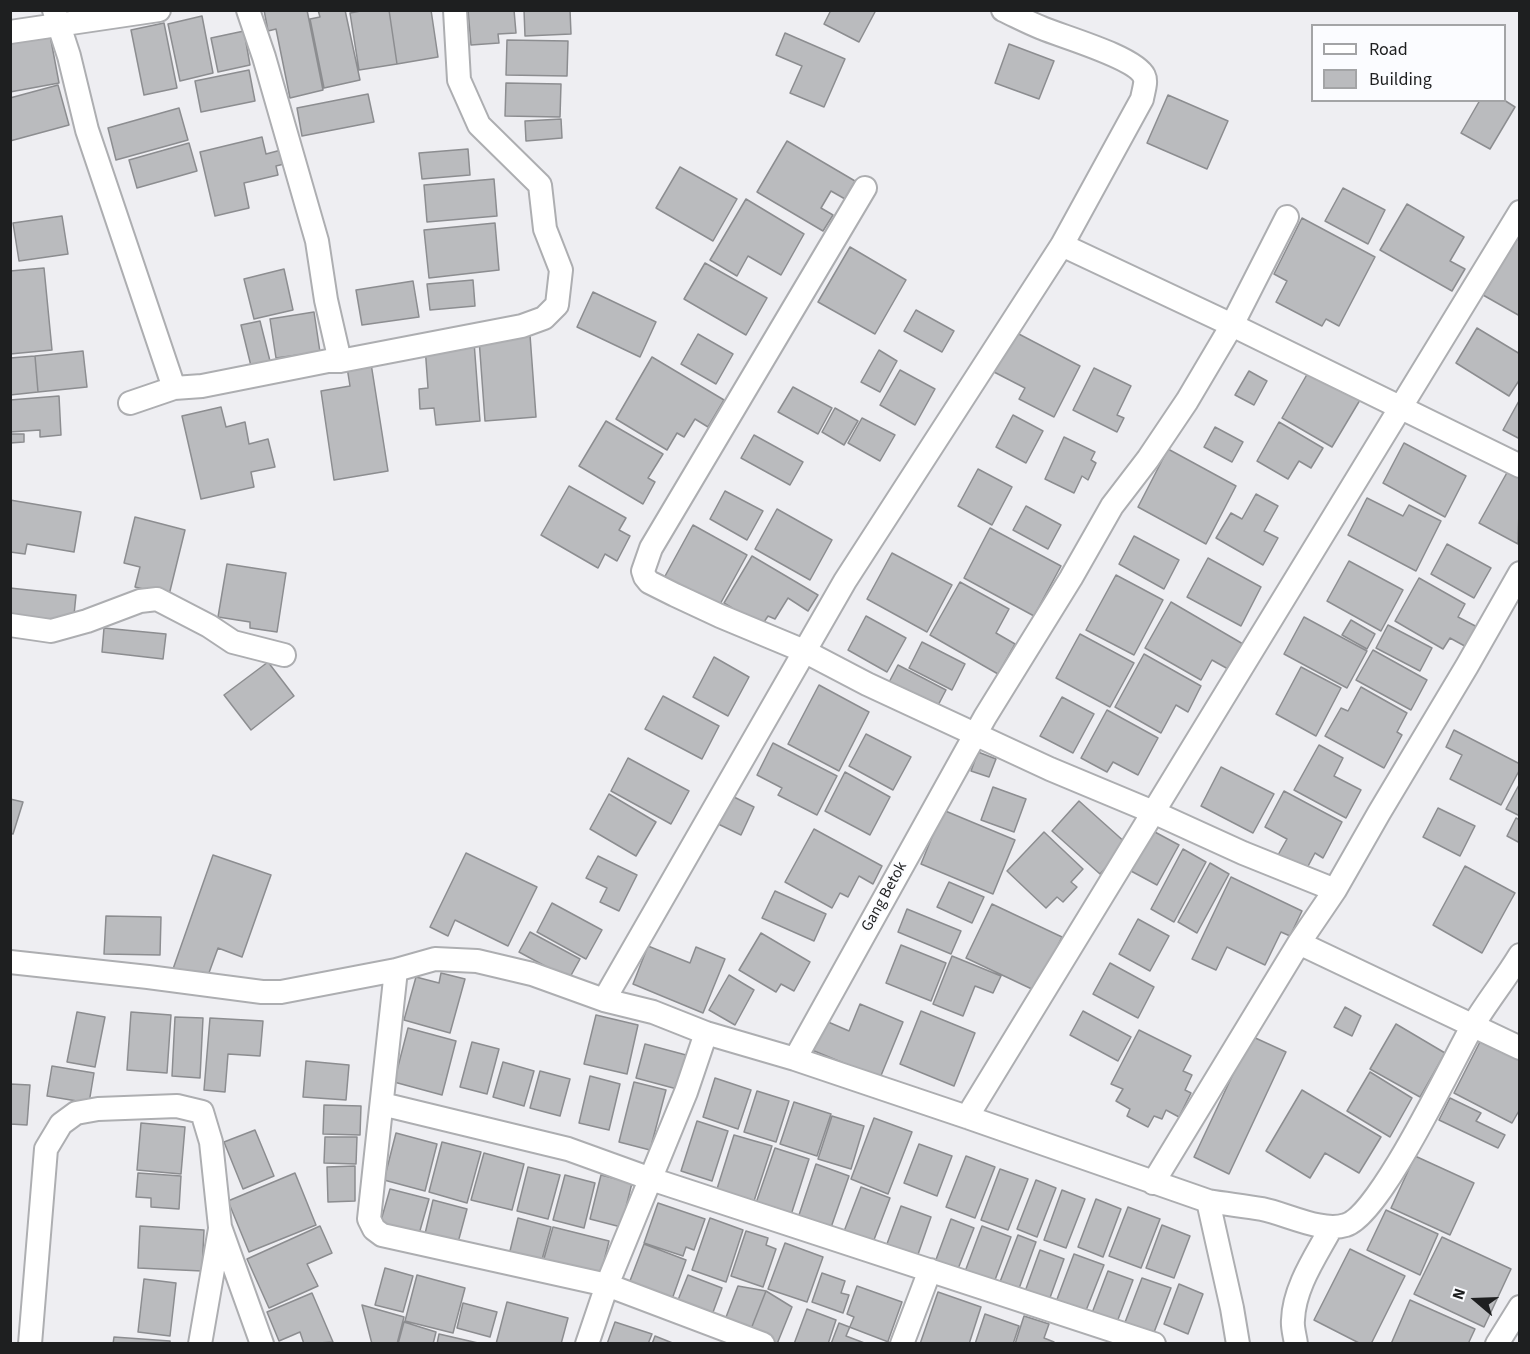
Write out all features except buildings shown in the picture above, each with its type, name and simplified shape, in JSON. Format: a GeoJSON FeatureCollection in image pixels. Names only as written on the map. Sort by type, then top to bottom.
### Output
{"type":"FeatureCollection","features":[{"type":"Feature","properties":{"kind":"street"},"geometry":{"type":"LineString","coordinates":[[10,32],[56,18],[159,10]]}},
{"type":"Feature","properties":{"kind":"street"},"geometry":{"type":"LineString","coordinates":[[248,10],[264,57],[317,241],[326,300],[340,361]]}},
{"type":"Feature","properties":{"kind":"street"},"geometry":{"type":"LineString","coordinates":[[130,403],[174,388],[202,386],[522,326],[544,318],[557,305],[561,270],[545,229],[540,185],[479,125],[459,80],[455,10]]}},
{"type":"Feature","properties":{"kind":"street"},"geometry":{"type":"LineString","coordinates":[[604,1000],[804,651],[899,496],[1062,244],[1142,99],[1145,82],[1143,75],[1136,67],[1111,54],[1041,28],[1003,10]]}},
{"type":"Feature","properties":{"kind":"street"},"geometry":{"type":"LineString","coordinates":[[56,18],[69,57],[87,130],[174,388]]}},
{"type":"Feature","properties":{"kind":"street"},"geometry":{"type":"LineString","coordinates":[[865,188],[651,548],[643,571],[649,582],[720,616],[804,651],[867,684],[1050,769],[1153,812],[1242,853],[1335,890]]}},
{"type":"Feature","properties":{"kind":"street"},"geometry":{"type":"LineString","coordinates":[[967,1117],[1520,212]]}},
{"type":"Feature","properties":{"kind":"street","name":"Gang Betok"},"geometry":{"type":"LineString","coordinates":[[795,1059],[976,735],[1112,506],[1148,459],[1187,401],[1232,324],[1287,217]]}},
{"type":"Feature","properties":{"kind":"street"},"geometry":{"type":"LineString","coordinates":[[1062,244],[1232,324],[1520,466]]}},
{"type":"Feature","properties":{"kind":"street"},"geometry":{"type":"LineString","coordinates":[[1153,1183],[1299,944],[1335,890],[1520,573]]}},
{"type":"Feature","properties":{"kind":"street"},"geometry":{"type":"LineString","coordinates":[[10,625],[51,631],[87,621],[140,601],[157,599],[209,626],[233,642],[284,655]]}},
{"type":"Feature","properties":{"kind":"street"},"geometry":{"type":"LineString","coordinates":[[1299,944],[1520,1048]]}},
{"type":"Feature","properties":{"kind":"street"},"geometry":{"type":"LineString","coordinates":[[10,962],[148,976],[262,992],[281,992],[396,970],[435,959],[477,961],[532,974],[604,1000],[653,1012],[706,1033],[795,1059],[1153,1183],[1219,1203],[1262,1209],[1331,1228],[1348,1225],[1368,1210],[1390,1177],[1474,1025],[1520,955]]}},
{"type":"Feature","properties":{"kind":"street"},"geometry":{"type":"LineString","coordinates":[[396,970],[369,1220],[374,1229],[382,1234],[607,1285],[763,1344]]}},
{"type":"Feature","properties":{"kind":"street"},"geometry":{"type":"LineString","coordinates":[[587,1344],[607,1285],[686,1092],[706,1033]]}},
{"type":"Feature","properties":{"kind":"street"},"geometry":{"type":"LineString","coordinates":[[382,1104],[568,1149],[651,1179],[1154,1344]]}},
{"type":"Feature","properties":{"kind":"street"},"geometry":{"type":"LineString","coordinates":[[30,1344],[46,1149],[61,1124],[76,1113],[98,1109],[177,1106],[202,1112],[211,1142],[220,1227],[262,1344]]}},
{"type":"Feature","properties":{"kind":"street"},"geometry":{"type":"LineString","coordinates":[[1219,1203],[1238,1344]]}},
{"type":"Feature","properties":{"kind":"street"},"geometry":{"type":"LineString","coordinates":[[200,1344],[220,1227]]}},
{"type":"Feature","properties":{"kind":"street"},"geometry":{"type":"LineString","coordinates":[[1296,1344],[1293,1320],[1296,1300],[1305,1277],[1331,1228]]}},
{"type":"Feature","properties":{"kind":"street"},"geometry":{"type":"LineString","coordinates":[[902,1344],[930,1270]]}},
{"type":"Feature","properties":{"kind":"street"},"geometry":{"type":"LineString","coordinates":[[1497,1344],[1520,1307]]}}]}
